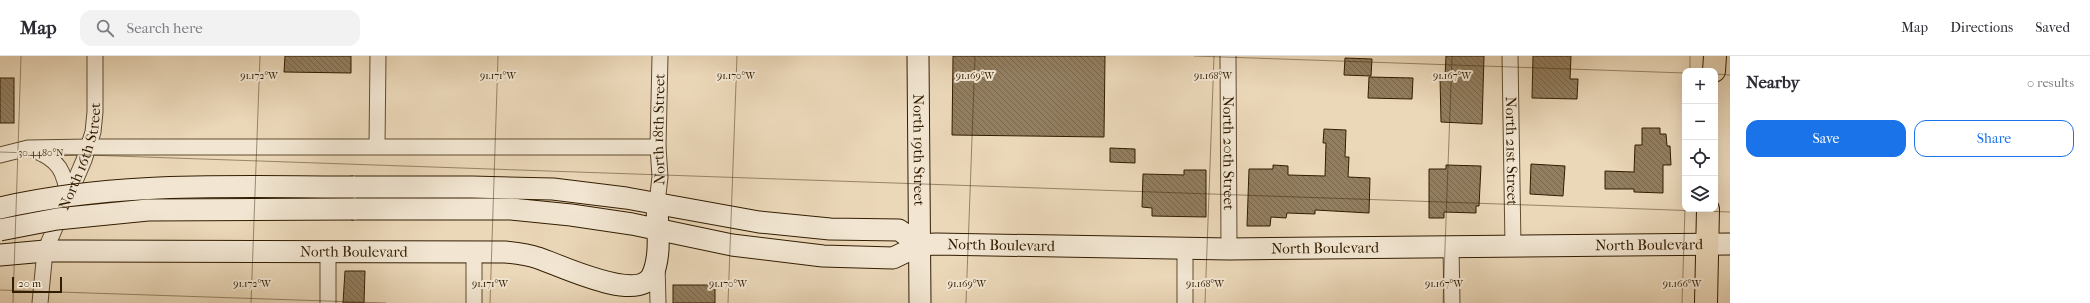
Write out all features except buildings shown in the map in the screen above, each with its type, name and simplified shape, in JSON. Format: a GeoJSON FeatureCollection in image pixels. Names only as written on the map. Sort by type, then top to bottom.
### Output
{"type":"FeatureCollection","features":[{"type":"Feature","properties":{"kind":"main road"},"geometry":{"type":"LineString","coordinates":[[1714,68],[1715,56]]}},
{"type":"Feature","properties":{"kind":"main road"},"geometry":{"type":"LineString","coordinates":[[1706,303],[1708,212]]}},
{"type":"Feature","properties":{"kind":"street","name":"North 16th Street"},"geometry":{"type":"LineString","coordinates":[[40,303],[45,251],[89,146],[95,112],[96,56]]}},
{"type":"Feature","properties":{"kind":"street"},"geometry":{"type":"LineString","coordinates":[[377,146],[378,56]]}},
{"type":"Feature","properties":{"kind":"street","name":"North 18th Street"},"geometry":{"type":"LineString","coordinates":[[657,203],[660,177],[658,147],[660,56]]}},
{"type":"Feature","properties":{"kind":"street","name":"North 19th Street"},"geometry":{"type":"LineString","coordinates":[[918,56],[920,303]]}},
{"type":"Feature","properties":{"kind":"street","name":"North 20th Street"},"geometry":{"type":"LineString","coordinates":[[1228,56],[1230,249]]}},
{"type":"Feature","properties":{"kind":"street","name":"North 21st Street"},"geometry":{"type":"LineString","coordinates":[[1510,56],[1513,246]]}},
{"type":"Feature","properties":{"kind":"street"},"geometry":{"type":"LineString","coordinates":[[0,155],[28,148],[89,146],[658,147]]}},
{"type":"Feature","properties":{"kind":"street"},"geometry":{"type":"LineString","coordinates":[[28,148],[53,159],[65,180],[68,198]]}},
{"type":"Feature","properties":{"kind":"street"},"geometry":{"type":"LineString","coordinates":[[0,208],[90,193],[128,189],[172,187],[472,187],[553,189],[657,203],[737,218],[791,226],[899,230],[920,245]]}},
{"type":"Feature","properties":{"kind":"street","name":"North Boulevard"},"geometry":{"type":"LineString","coordinates":[[0,255],[45,251],[519,253],[537,258],[605,283],[629,286],[647,281],[651,276],[657,260],[657,203]]}},
{"type":"Feature","properties":{"kind":"street","name":"North Boulevard"},"geometry":{"type":"LineString","coordinates":[[0,230],[57,219],[132,211],[510,209],[571,214],[657,229],[732,245],[823,256],[893,258],[920,245],[1230,249],[1730,244]]}},
{"type":"Feature","properties":{"kind":"street"},"geometry":{"type":"LineString","coordinates":[[1450,247],[1452,303]]}},
{"type":"Feature","properties":{"kind":"street"},"geometry":{"type":"LineString","coordinates":[[1185,249],[1185,303]]}},
{"type":"Feature","properties":{"kind":"street"},"geometry":{"type":"LineString","coordinates":[[328,251],[328,303]]}},
{"type":"Feature","properties":{"kind":"street"},"geometry":{"type":"LineString","coordinates":[[474,252],[474,303]]}},
{"type":"Feature","properties":{"kind":"street"},"geometry":{"type":"LineString","coordinates":[[657,260],[658,303]]}}]}
